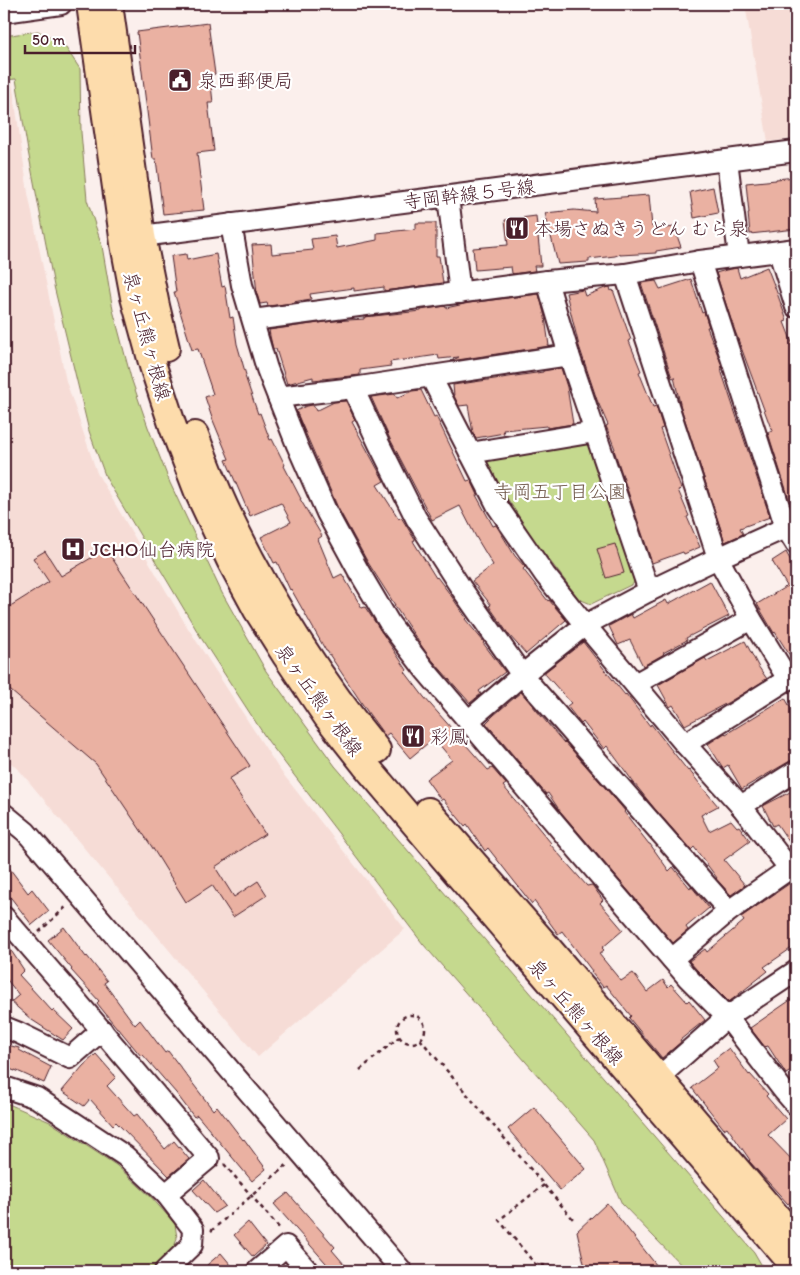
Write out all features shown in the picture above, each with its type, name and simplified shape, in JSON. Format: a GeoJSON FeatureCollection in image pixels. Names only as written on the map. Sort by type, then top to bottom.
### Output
{"type":"FeatureCollection","features":[{"type":"Feature","properties":{"kind":"main road","name":"泉ヶ丘熊ヶ根線"},"geometry":{"type":"LineString","coordinates":[[90,4],[124,244],[134,297],[150,357],[173,427],[198,492],[230,560],[257,610],[327,716],[365,764],[796,1268]]}},
{"type":"Feature","properties":{"kind":"main road","name":"泉ヶ丘熊ヶ根線"},"geometry":{"type":"LineString","coordinates":[[110,4],[142,236],[170,364],[187,414],[226,511],[257,571],[288,626],[324,680],[364,734],[411,792],[543,942],[796,1239]]}},
{"type":"Feature","properties":{"kind":"street"},"geometry":{"type":"LineString","coordinates":[[4,12],[61,4]]}},
{"type":"Feature","properties":{"kind":"street","name":"寺岡幹線５号線"},"geometry":{"type":"LineString","coordinates":[[142,236],[796,151]]}},
{"type":"Feature","properties":{"kind":"street"},"geometry":{"type":"LineString","coordinates":[[727,160],[739,256]]}},
{"type":"Feature","properties":{"kind":"street"},"geometry":{"type":"LineString","coordinates":[[448,196],[460,293]]}},
{"type":"Feature","properties":{"kind":"street"},"geometry":{"type":"LineString","coordinates":[[232,224],[242,285],[268,369],[296,445],[327,513],[390,624],[425,670],[688,978],[790,1085],[796,1105]]}},
{"type":"Feature","properties":{"kind":"street"},"geometry":{"type":"LineString","coordinates":[[253,320],[547,281],[626,274],[700,261],[788,251],[796,307]]}},
{"type":"Feature","properties":{"kind":"street"},"geometry":{"type":"LineString","coordinates":[[468,721],[585,625],[649,591],[718,558],[793,532],[700,261]]}},
{"type":"Feature","properties":{"kind":"street"},"geometry":{"type":"LineString","coordinates":[[626,274],[718,558],[751,619],[792,677],[685,744]]}},
{"type":"Feature","properties":{"kind":"street"},"geometry":{"type":"LineString","coordinates":[[547,281],[569,355],[649,591]]}},
{"type":"Feature","properties":{"kind":"street"},"geometry":{"type":"LineString","coordinates":[[278,397],[431,377],[569,355]]}},
{"type":"Feature","properties":{"kind":"street"},"geometry":{"type":"LineString","coordinates":[[431,377],[498,507],[545,575],[685,744],[793,866],[729,911],[672,959]]}},
{"type":"Feature","properties":{"kind":"street"},"geometry":{"type":"LineString","coordinates":[[353,388],[416,518],[461,588],[522,675],[729,911]]}},
{"type":"Feature","properties":{"kind":"street"},"geometry":{"type":"LineString","coordinates":[[470,453],[595,432]]}},
{"type":"Feature","properties":{"kind":"street"},"geometry":{"type":"LineString","coordinates":[[635,684],[751,619]]}},
{"type":"Feature","properties":{"kind":"street"},"geometry":{"type":"LineString","coordinates":[[741,806],[796,771]]}},
{"type":"Feature","properties":{"kind":"street"},"geometry":{"type":"LineString","coordinates":[[4,814],[26,832],[402,1271]]}},
{"type":"Feature","properties":{"kind":"street"},"geometry":{"type":"LineString","coordinates":[[4,917],[209,1158],[166,1194]]}},
{"type":"Feature","properties":{"kind":"street"},"geometry":{"type":"LineString","coordinates":[[658,1078],[727,1017],[796,971]]}},
{"type":"Feature","properties":{"kind":"street"},"geometry":{"type":"LineString","coordinates":[[4,1027],[70,1058],[102,1030]]}},
{"type":"Feature","properties":{"kind":"street"},"geometry":{"type":"LineString","coordinates":[[4,1086],[37,1098],[92,1133],[125,1156],[166,1194],[193,1229],[192,1244],[164,1271]]}},
{"type":"Feature","properties":{"kind":"street"},"geometry":{"type":"LineString","coordinates":[[257,1271],[286,1246],[308,1271]]}},
{"type":"Feature","properties":{"kind":"path"},"geometry":{"type":"LineString","coordinates":[[26,943],[70,903]]}},
{"type":"Feature","properties":{"kind":"path"},"geometry":{"type":"LineString","coordinates":[[413,1014],[421,1018],[425,1031],[420,1039],[411,1043],[399,1037],[398,1023],[404,1016],[413,1014]]}},
{"type":"Feature","properties":{"kind":"path"},"geometry":{"type":"LineString","coordinates":[[360,1070],[399,1037]]}},
{"type":"Feature","properties":{"kind":"path"},"geometry":{"type":"LineString","coordinates":[[420,1039],[573,1219]]}},
{"type":"Feature","properties":{"kind":"path"},"geometry":{"type":"LineString","coordinates":[[209,1158],[219,1158],[281,1230],[286,1246]]}},
{"type":"Feature","properties":{"kind":"path"},"geometry":{"type":"LineString","coordinates":[[211,1231],[292,1161]]}},
{"type":"Feature","properties":{"kind":"path"},"geometry":{"type":"LineString","coordinates":[[544,1185],[499,1220],[535,1264],[555,1267],[561,1271]]}},
{"type":"Feature","properties":{"kind":"shaded area"},"geometry":{"type":"Polygon","coordinates":[[[745,4],[796,4],[796,138],[768,142],[745,4]]]}},
{"type":"Feature","properties":{"kind":"shaded area","name":"JCHO仙台病院"},"geometry":{"type":"Polygon","coordinates":[[[12,82],[28,193],[66,381],[97,473],[186,625],[279,769],[405,929],[258,1057],[20,771],[4,757],[4,84],[12,82]]]}},
{"type":"Feature","properties":{"kind":"green space"},"geometry":{"type":"Polygon","coordinates":[[[38,31],[64,45],[80,69],[81,132],[87,200],[102,246],[113,310],[131,378],[148,427],[170,483],[222,593],[266,671],[335,766],[754,1252],[765,1271],[687,1271],[622,1204],[594,1140],[423,944],[268,741],[203,641],[106,478],[89,431],[54,286],[16,79],[4,80],[4,36],[38,31]]]}},
{"type":"Feature","properties":{"kind":"green space","name":"寺岡五丁目公園"},"geometry":{"type":"Polygon","coordinates":[[[586,437],[639,573],[633,584],[591,604],[579,599],[534,540],[484,462],[486,456],[586,437]]]}},
{"type":"Feature","properties":{"kind":"green space"},"geometry":{"type":"Polygon","coordinates":[[[4,1102],[50,1122],[116,1165],[151,1197],[175,1224],[177,1238],[172,1255],[155,1271],[4,1271],[4,1102]]]}},
{"type":"Feature","properties":{"kind":"building"},"geometry":{"type":"Polygon","coordinates":[[[208,23],[215,74],[210,75],[213,103],[208,103],[214,151],[197,153],[204,210],[163,214],[156,159],[153,159],[137,32],[208,23]]]}},
{"type":"Feature","properties":{"kind":"building"},"geometry":{"type":"Polygon","coordinates":[[[796,177],[796,229],[750,234],[746,183],[796,177]]]}},
{"type":"Feature","properties":{"kind":"building"},"geometry":{"type":"Polygon","coordinates":[[[713,187],[718,213],[694,218],[690,192],[713,187]]]}},
{"type":"Feature","properties":{"kind":"building"},"geometry":{"type":"Polygon","coordinates":[[[649,195],[652,227],[654,227],[654,230],[674,227],[681,247],[656,251],[656,253],[620,254],[589,259],[589,262],[558,264],[545,213],[574,210],[596,212],[595,199],[649,195]]]}},
{"type":"Feature","properties":{"kind":"building"},"geometry":{"type":"Polygon","coordinates":[[[536,216],[541,266],[534,266],[535,271],[513,274],[511,267],[475,270],[473,248],[508,245],[505,220],[536,216]]]}},
{"type":"Feature","properties":{"kind":"building"},"geometry":{"type":"Polygon","coordinates":[[[416,223],[436,223],[436,256],[439,256],[443,283],[384,291],[384,287],[354,291],[354,288],[310,294],[311,299],[293,303],[268,306],[267,303],[260,304],[257,294],[252,245],[271,244],[272,254],[313,250],[311,239],[335,236],[337,248],[377,240],[377,233],[416,229],[416,223]]]}},
{"type":"Feature","properties":{"kind":"building"},"geometry":{"type":"Polygon","coordinates":[[[186,254],[187,260],[216,254],[222,287],[225,286],[230,318],[233,317],[245,376],[258,414],[260,413],[270,440],[272,439],[300,499],[322,536],[318,539],[334,578],[342,574],[362,608],[365,607],[407,670],[405,672],[424,697],[488,770],[492,768],[506,784],[503,786],[550,844],[587,886],[592,885],[603,900],[600,903],[623,930],[602,948],[604,950],[599,954],[621,981],[633,973],[647,992],[663,980],[668,987],[671,984],[687,1002],[689,1000],[705,1020],[680,1040],[681,1042],[662,1058],[629,1018],[631,1016],[606,985],[603,987],[591,972],[562,931],[558,934],[534,901],[532,904],[488,848],[485,851],[467,824],[465,826],[443,799],[441,800],[426,779],[452,760],[434,738],[410,758],[389,733],[385,736],[326,651],[290,590],[277,562],[274,563],[261,537],[291,522],[281,503],[250,516],[226,460],[229,459],[205,397],[213,394],[198,349],[192,350],[174,292],[176,292],[171,256],[186,254]]]}},
{"type":"Feature","properties":{"kind":"building"},"geometry":{"type":"Polygon","coordinates":[[[767,267],[787,321],[784,322],[796,353],[796,506],[792,508],[768,433],[772,431],[732,323],[716,273],[737,268],[740,278],[767,267]]]}},
{"type":"Feature","properties":{"kind":"building"},"geometry":{"type":"Polygon","coordinates":[[[691,279],[721,363],[721,370],[770,517],[740,528],[743,534],[725,542],[681,408],[674,377],[672,378],[641,283],[656,281],[660,289],[691,279]]]}},
{"type":"Feature","properties":{"kind":"building"},"geometry":{"type":"Polygon","coordinates":[[[610,287],[611,291],[613,290],[631,340],[629,341],[641,371],[639,372],[653,407],[656,406],[663,428],[660,429],[681,489],[678,490],[700,547],[684,554],[683,552],[652,563],[606,426],[608,425],[597,400],[579,346],[566,293],[583,290],[585,296],[610,287]]]}},
{"type":"Feature","properties":{"kind":"building"},"geometry":{"type":"Polygon","coordinates":[[[539,294],[545,317],[549,346],[451,361],[459,357],[439,359],[438,355],[390,362],[391,366],[360,370],[360,375],[313,380],[313,377],[287,384],[276,349],[273,349],[269,330],[333,321],[364,319],[364,317],[421,311],[445,306],[446,308],[469,303],[539,294]]]}},
{"type":"Feature","properties":{"kind":"building"},"geometry":{"type":"Polygon","coordinates":[[[561,368],[567,387],[573,424],[547,428],[547,426],[503,430],[504,433],[476,438],[473,433],[468,405],[459,406],[454,396],[453,385],[561,368]]]}},
{"type":"Feature","properties":{"kind":"building"},"geometry":{"type":"Polygon","coordinates":[[[421,390],[434,417],[436,416],[467,481],[471,480],[478,495],[476,495],[493,526],[496,525],[515,556],[525,567],[523,569],[548,601],[566,620],[526,654],[509,635],[489,606],[491,605],[472,581],[493,565],[460,506],[432,520],[390,439],[371,397],[395,394],[397,398],[412,391],[421,390]]]}},
{"type":"Feature","properties":{"kind":"building"},"geometry":{"type":"Polygon","coordinates":[[[346,401],[355,420],[352,422],[384,481],[377,485],[399,519],[401,517],[415,540],[413,541],[436,578],[452,597],[465,619],[505,672],[479,691],[481,694],[470,703],[427,654],[367,561],[338,508],[296,411],[313,405],[316,411],[334,402],[346,401]]]}},
{"type":"Feature","properties":{"kind":"building"},"geometry":{"type":"Polygon","coordinates":[[[615,544],[624,573],[606,578],[597,549],[615,544]]]}},
{"type":"Feature","properties":{"kind":"building"},"geometry":{"type":"Polygon","coordinates":[[[106,549],[250,766],[229,779],[265,834],[215,867],[234,897],[258,881],[267,895],[233,917],[212,885],[186,902],[152,847],[96,764],[4,685],[4,610],[49,582],[33,558],[45,551],[61,576],[106,549]]]}},
{"type":"Feature","properties":{"kind":"building"},"geometry":{"type":"Polygon","coordinates":[[[786,552],[796,570],[796,662],[794,662],[774,633],[757,604],[787,586],[772,561],[786,552]]]}},
{"type":"Feature","properties":{"kind":"building"},"geometry":{"type":"Polygon","coordinates":[[[710,581],[729,616],[686,638],[687,640],[643,666],[630,640],[618,645],[609,626],[631,614],[633,618],[666,600],[668,604],[710,581]]]}},
{"type":"Feature","properties":{"kind":"building"},"geometry":{"type":"Polygon","coordinates":[[[745,641],[767,679],[685,725],[673,705],[670,707],[658,685],[705,658],[707,661],[745,641]]]}},
{"type":"Feature","properties":{"kind":"building"},"geometry":{"type":"Polygon","coordinates":[[[583,642],[650,726],[651,724],[718,806],[701,815],[709,831],[731,820],[737,827],[739,826],[750,841],[724,860],[745,885],[731,895],[716,879],[694,847],[691,850],[654,808],[607,746],[604,749],[583,722],[581,724],[567,706],[571,703],[545,674],[545,672],[583,642]]]}},
{"type":"Feature","properties":{"kind":"building"},"geometry":{"type":"Polygon","coordinates":[[[521,692],[621,806],[669,871],[673,867],[709,908],[686,927],[688,930],[673,943],[560,811],[548,793],[546,794],[486,723],[521,692]]]}},
{"type":"Feature","properties":{"kind":"building"},"geometry":{"type":"Polygon","coordinates":[[[785,698],[796,717],[796,759],[742,789],[728,765],[723,768],[708,744],[785,698]]]}},
{"type":"Feature","properties":{"kind":"building"},"geometry":{"type":"Polygon","coordinates":[[[796,785],[796,852],[777,824],[773,826],[763,806],[792,791],[790,789],[796,785]]]}},
{"type":"Feature","properties":{"kind":"building"},"geometry":{"type":"Polygon","coordinates":[[[4,861],[28,893],[32,889],[49,911],[32,925],[8,894],[4,898],[4,861]]]}},
{"type":"Feature","properties":{"kind":"building"},"geometry":{"type":"Polygon","coordinates":[[[796,879],[796,945],[764,967],[768,971],[729,1002],[689,961],[705,949],[707,952],[744,921],[741,917],[796,879]]]}},
{"type":"Feature","properties":{"kind":"building"},"geometry":{"type":"Polygon","coordinates":[[[64,927],[107,981],[104,983],[135,1025],[140,1020],[165,1053],[168,1051],[213,1110],[217,1106],[244,1139],[266,1169],[252,1181],[197,1115],[194,1117],[176,1093],[117,1028],[97,1003],[99,1001],[71,970],[48,940],[64,927]]]}},
{"type":"Feature","properties":{"kind":"building"},"geometry":{"type":"Polygon","coordinates":[[[4,940],[24,970],[19,975],[52,1011],[73,1029],[63,1040],[32,1020],[11,1002],[19,995],[4,976],[4,940]]]}},
{"type":"Feature","properties":{"kind":"building"},"geometry":{"type":"Polygon","coordinates":[[[792,999],[796,1005],[796,1068],[786,1074],[768,1046],[765,1047],[750,1028],[792,999]]]}},
{"type":"Feature","properties":{"kind":"building"},"geometry":{"type":"Polygon","coordinates":[[[4,1044],[19,1048],[19,1050],[51,1067],[44,1083],[4,1067],[4,1044]]]}},
{"type":"Feature","properties":{"kind":"building"},"geometry":{"type":"Polygon","coordinates":[[[729,1048],[749,1075],[768,1094],[766,1096],[786,1119],[768,1135],[796,1164],[796,1197],[788,1204],[749,1161],[727,1127],[724,1129],[692,1088],[718,1068],[713,1060],[729,1048]]]}},
{"type":"Feature","properties":{"kind":"building"},"geometry":{"type":"Polygon","coordinates":[[[96,1054],[116,1077],[107,1086],[134,1116],[137,1114],[165,1149],[174,1141],[189,1159],[169,1176],[116,1122],[113,1125],[90,1099],[84,1106],[62,1091],[96,1054]]]}},
{"type":"Feature","properties":{"kind":"building"},"geometry":{"type":"Polygon","coordinates":[[[534,1107],[586,1169],[560,1190],[508,1129],[534,1107]]]}},
{"type":"Feature","properties":{"kind":"building"},"geometry":{"type":"Polygon","coordinates":[[[204,1180],[225,1206],[214,1213],[193,1190],[204,1180]]]}},
{"type":"Feature","properties":{"kind":"building"},"geometry":{"type":"Polygon","coordinates":[[[288,1193],[335,1247],[332,1250],[350,1271],[333,1271],[274,1204],[288,1193]]]}},
{"type":"Feature","properties":{"kind":"building"},"geometry":{"type":"Polygon","coordinates":[[[607,1203],[661,1271],[591,1271],[584,1263],[577,1231],[607,1203]]]}},
{"type":"Feature","properties":{"kind":"building"},"geometry":{"type":"Polygon","coordinates":[[[248,1222],[266,1245],[253,1257],[234,1235],[248,1222]]]}},
{"type":"Feature","properties":{"kind":"building"},"geometry":{"type":"Polygon","coordinates":[[[221,1253],[236,1271],[213,1271],[207,1265],[221,1253]]]}},
{"type":"Feature","properties":{"kind":"place","name":"泉西郵便局"},"geometry":{"type":"Point","coordinates":[180,80]}},
{"type":"Feature","properties":{"kind":"place","name":"本場さぬきうどん むら泉"},"geometry":{"type":"Point","coordinates":[517,228]}},
{"type":"Feature","properties":{"kind":"place","name":"JCHO仙台病院"},"geometry":{"type":"Point","coordinates":[73,549]}},
{"type":"Feature","properties":{"kind":"place","name":"彩鳳"},"geometry":{"type":"Point","coordinates":[413,736]}}]}
